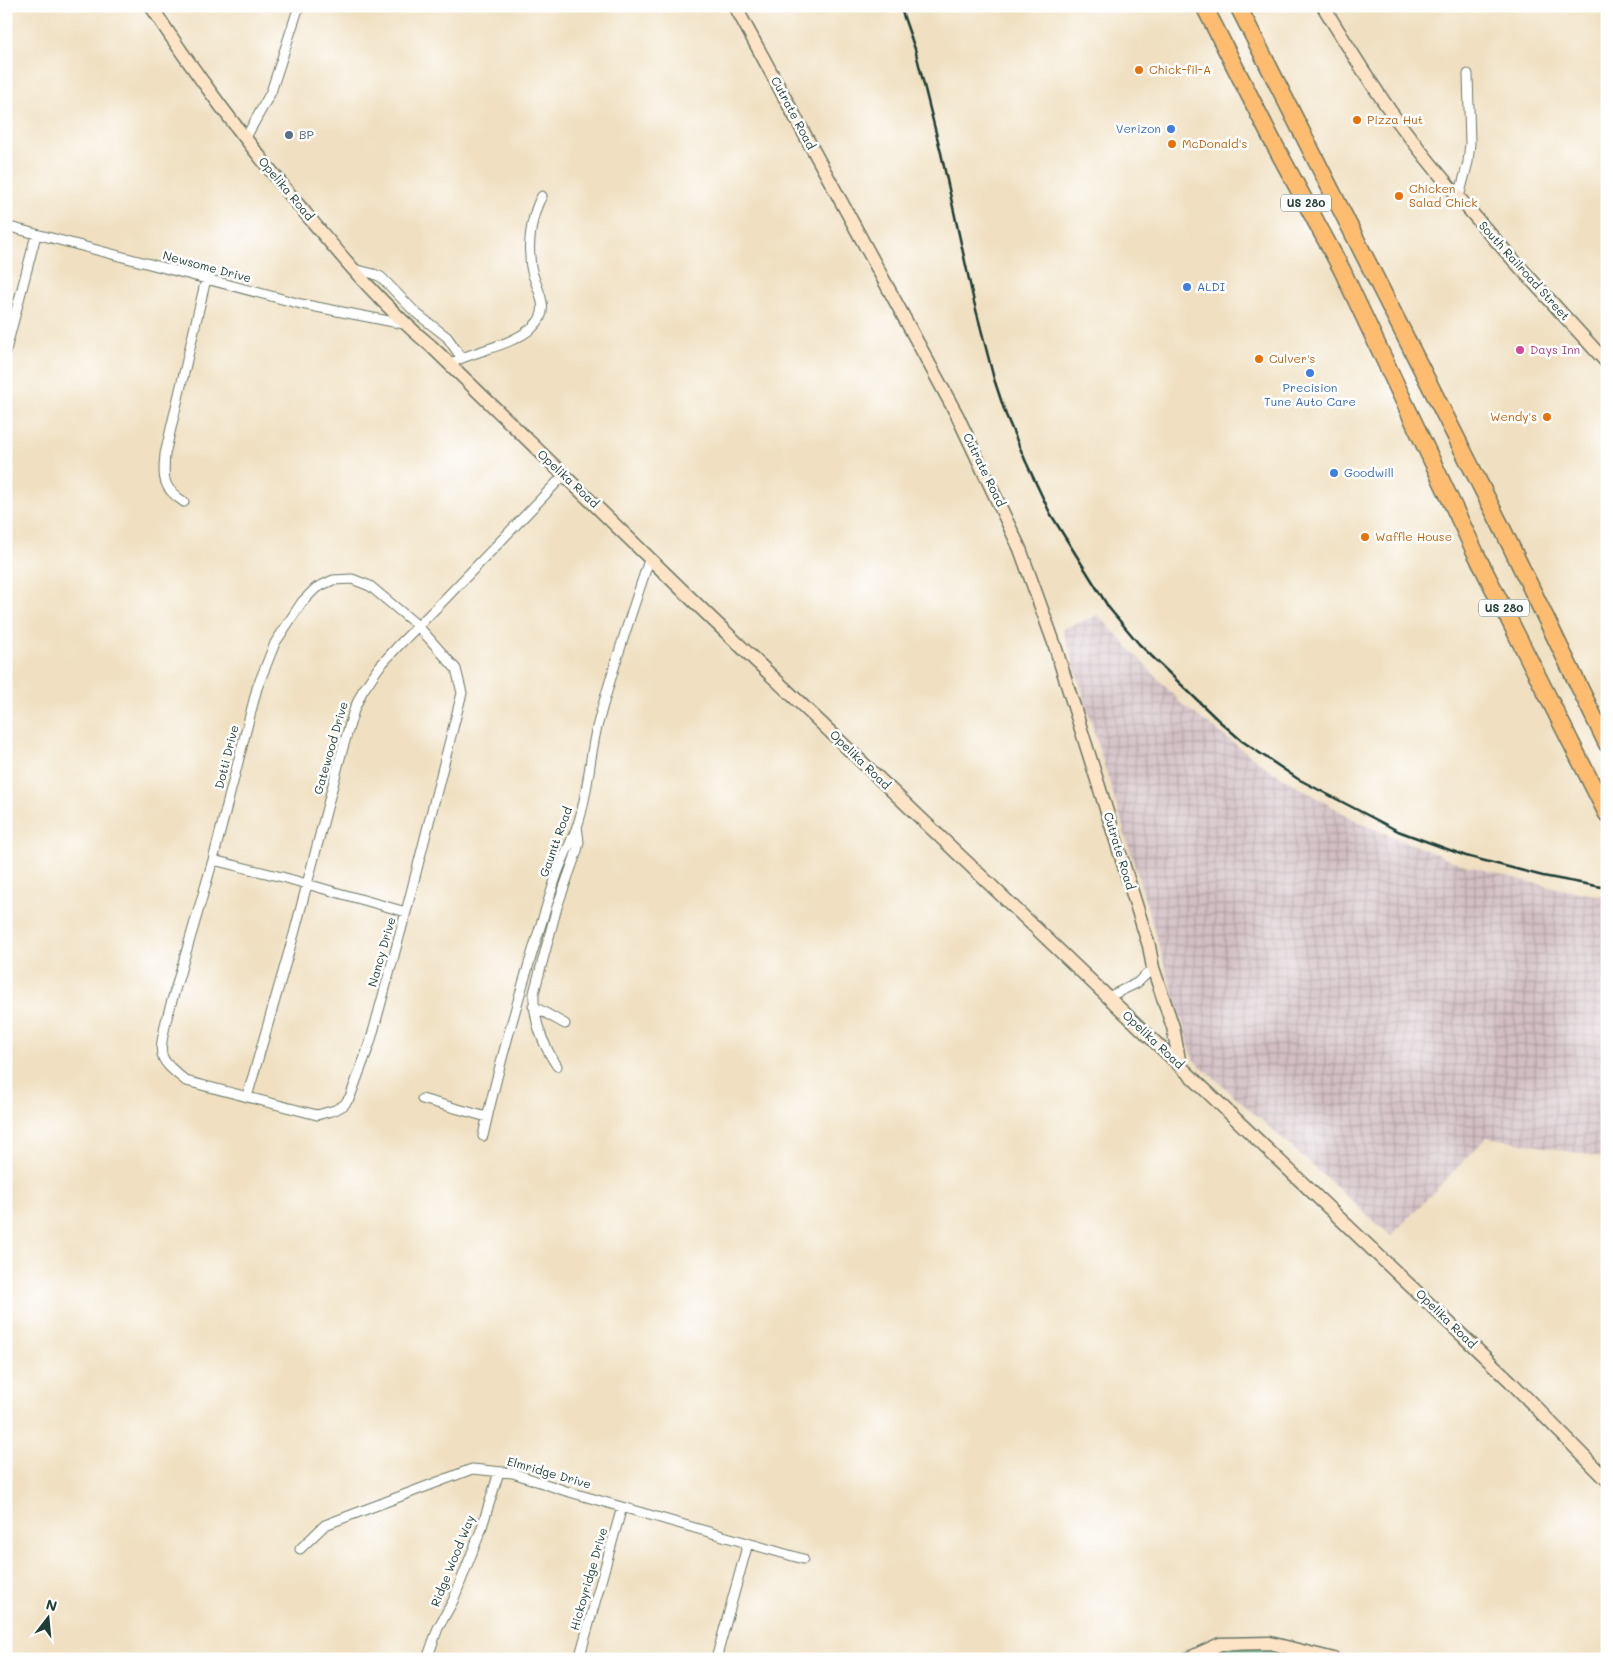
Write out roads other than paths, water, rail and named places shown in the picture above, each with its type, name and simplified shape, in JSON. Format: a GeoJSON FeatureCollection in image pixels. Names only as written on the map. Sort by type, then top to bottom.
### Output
{"type":"FeatureCollection","features":[{"type":"Feature","properties":{"kind":"highway","name":"US 280"},"geometry":{"type":"LineString","coordinates":[[1204,6],[1272,140],[1342,270],[1462,526],[1607,814]]}},
{"type":"Feature","properties":{"kind":"highway","name":"US 280"},"geometry":{"type":"LineString","coordinates":[[1238,6],[1505,534],[1607,744]]}},
{"type":"Feature","properties":{"kind":"main road","name":"Opelika Road"},"geometry":{"type":"LineString","coordinates":[[151,6],[245,139],[354,269],[404,324],[431,346],[724,631],[1510,1381],[1607,1480]]}},
{"type":"Feature","properties":{"kind":"main road","name":"Cutrate Road"},"geometry":{"type":"LineString","coordinates":[[736,6],[957,415],[1020,550],[1054,643],[1146,937],[1153,968],[1173,1027],[1180,1066]]}},
{"type":"Feature","properties":{"kind":"main road","name":"South Railroad Street"},"geometry":{"type":"LineString","coordinates":[[1323,6],[1391,112],[1459,197],[1534,284],[1607,363]]}},
{"type":"Feature","properties":{"kind":"main road"},"geometry":{"type":"LineString","coordinates":[[1187,1659],[1220,1644],[1270,1643],[1334,1659]]}},
{"type":"Feature","properties":{"kind":"street"},"geometry":{"type":"LineString","coordinates":[[245,139],[271,92],[299,6]]}},
{"type":"Feature","properties":{"kind":"street"},"geometry":{"type":"LineString","coordinates":[[1459,197],[1468,162],[1470,143],[1468,74]]}},
{"type":"Feature","properties":{"kind":"street"},"geometry":{"type":"LineString","coordinates":[[449,364],[462,357],[499,345],[526,333],[539,320],[543,311],[543,301],[532,273],[529,254],[534,215],[542,196]]}},
{"type":"Feature","properties":{"kind":"street","name":"Newsome Drive"},"geometry":{"type":"LineString","coordinates":[[6,226],[301,304],[404,324]]}},
{"type":"Feature","properties":{"kind":"street"},"geometry":{"type":"LineString","coordinates":[[6,350],[36,235]]}},
{"type":"Feature","properties":{"kind":"street"},"geometry":{"type":"LineString","coordinates":[[354,269],[374,274],[381,278],[416,313],[447,337],[462,357]]}},
{"type":"Feature","properties":{"kind":"street"},"geometry":{"type":"LineString","coordinates":[[184,502],[170,491],[165,483],[165,454],[206,279]]}},
{"type":"Feature","properties":{"kind":"street","name":"Gatewood Drive"},"geometry":{"type":"LineString","coordinates":[[247,1097],[307,884],[340,758],[354,710],[362,692],[379,667],[563,476]]}},
{"type":"Feature","properties":{"kind":"street","name":"Gauntt Road"},"geometry":{"type":"LineString","coordinates":[[483,1136],[529,963],[556,878],[577,826],[607,689],[650,557]]}},
{"type":"Feature","properties":{"kind":"street","name":"Dotti Drive"},"geometry":{"type":"LineString","coordinates":[[164,1060],[161,1050],[166,1021],[213,860],[257,688],[275,643],[302,602],[316,588],[333,580],[352,579],[370,586],[418,626]]}},
{"type":"Feature","properties":{"kind":"street","name":"Nancy Drive"},"geometry":{"type":"LineString","coordinates":[[164,1060],[172,1070],[186,1081],[317,1115],[335,1110],[344,1105],[350,1097],[370,1043],[406,912],[462,693],[456,669],[418,626]]}},
{"type":"Feature","properties":{"kind":"street"},"geometry":{"type":"LineString","coordinates":[[557,1066],[543,1040],[533,1006],[534,993],[557,907],[579,842],[577,826]]}},
{"type":"Feature","properties":{"kind":"street"},"geometry":{"type":"LineString","coordinates":[[213,860],[406,912]]}},
{"type":"Feature","properties":{"kind":"street"},"geometry":{"type":"LineString","coordinates":[[1108,997],[1137,983],[1153,968]]}},
{"type":"Feature","properties":{"kind":"street"},"geometry":{"type":"LineString","coordinates":[[533,1006],[565,1024]]}},
{"type":"Feature","properties":{"kind":"street"},"geometry":{"type":"LineString","coordinates":[[422,1099],[487,1118]]}},
{"type":"Feature","properties":{"kind":"street","name":"Elmridge Drive"},"geometry":{"type":"LineString","coordinates":[[300,1549],[325,1525],[472,1469],[513,1474],[803,1559]]}},
{"type":"Feature","properties":{"kind":"street","name":"Ridge Wood Way"},"geometry":{"type":"LineString","coordinates":[[427,1659],[438,1628],[453,1601],[500,1472]]}},
{"type":"Feature","properties":{"kind":"street","name":"Hickoyridge Drive"},"geometry":{"type":"LineString","coordinates":[[579,1659],[622,1507]]}},
{"type":"Feature","properties":{"kind":"street"},"geometry":{"type":"LineString","coordinates":[[716,1659],[748,1543]]}},
{"type":"Feature","properties":{"kind":"railway"},"geometry":{"type":"LineString","coordinates":[[900,6],[915,49],[941,153],[974,302],[994,379],[1006,415],[1050,513],[1109,608],[1139,644],[1218,720],[1242,741],[1298,779],[1398,831],[1466,856],[1543,876],[1607,888]]}},
{"type":"Feature","properties":{"kind":"place","name":"Chick-fil-A"},"geometry":{"type":"Point","coordinates":[1139,70]}},
{"type":"Feature","properties":{"kind":"place","name":"Pizza Hut"},"geometry":{"type":"Point","coordinates":[1357,120]}},
{"type":"Feature","properties":{"kind":"place","name":"Verizon"},"geometry":{"type":"Point","coordinates":[1171,129]}},
{"type":"Feature","properties":{"kind":"place","name":"BP"},"geometry":{"type":"Point","coordinates":[289,135]}},
{"type":"Feature","properties":{"kind":"place","name":"McDonald's"},"geometry":{"type":"Point","coordinates":[1172,144]}},
{"type":"Feature","properties":{"kind":"place","name":"Chicken Salad Chick"},"geometry":{"type":"Point","coordinates":[1399,196]}},
{"type":"Feature","properties":{"kind":"place","name":"ALDI"},"geometry":{"type":"Point","coordinates":[1187,287]}},
{"type":"Feature","properties":{"kind":"place","name":"Days Inn"},"geometry":{"type":"Point","coordinates":[1520,350]}},
{"type":"Feature","properties":{"kind":"place","name":"Culver's"},"geometry":{"type":"Point","coordinates":[1259,359]}},
{"type":"Feature","properties":{"kind":"place","name":"Precision Tune Auto Care"},"geometry":{"type":"Point","coordinates":[1310,373]}},
{"type":"Feature","properties":{"kind":"place","name":"Wendy's"},"geometry":{"type":"Point","coordinates":[1547,417]}},
{"type":"Feature","properties":{"kind":"place","name":"Goodwill"},"geometry":{"type":"Point","coordinates":[1334,473]}},
{"type":"Feature","properties":{"kind":"place","name":"Waffle House"},"geometry":{"type":"Point","coordinates":[1365,537]}}]}
